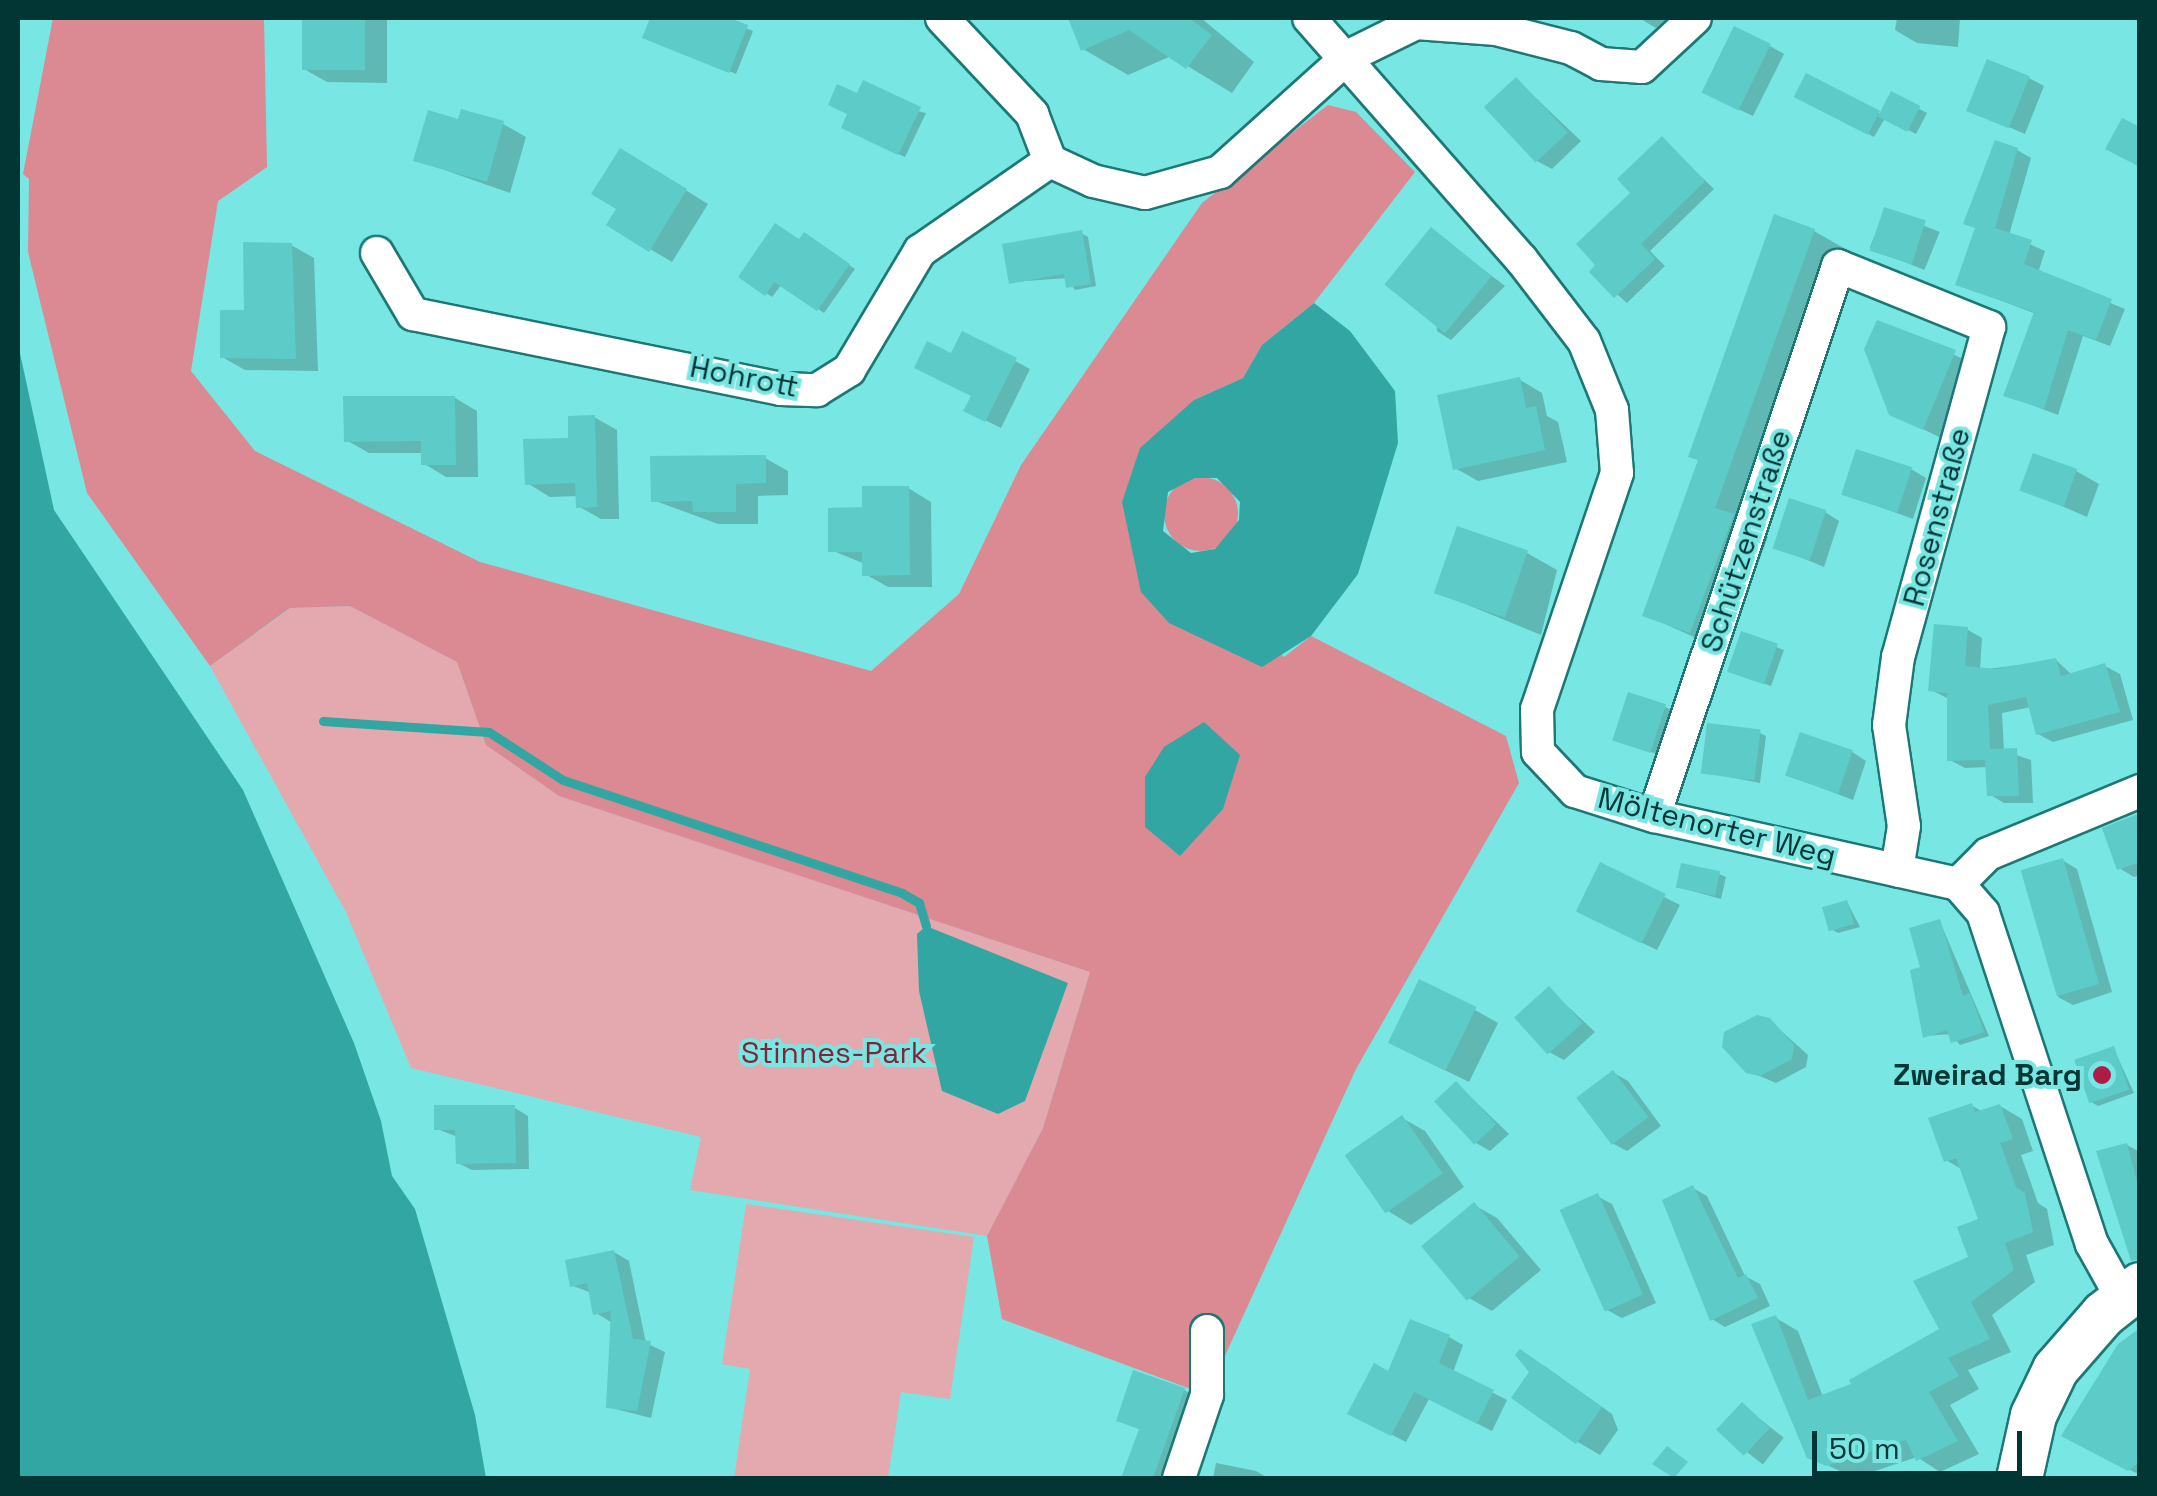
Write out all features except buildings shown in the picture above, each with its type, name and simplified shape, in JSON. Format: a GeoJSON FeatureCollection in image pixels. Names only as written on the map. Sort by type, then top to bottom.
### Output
{"type":"FeatureCollection","features":[{"type":"Feature","properties":{"kind":"street"},"geometry":{"type":"LineString","coordinates":[[942,18],[1032,114],[1050,161],[1092,181],[1146,193],[1220,172],[1349,56],[1416,23],[1464,25],[1571,48],[1601,64],[1642,68],[1695,18]]}},
{"type":"Feature","properties":{"kind":"street","name":"Möltenorter Weg"},"geometry":{"type":"LineString","coordinates":[[1309,18],[1349,56],[1521,259],[1591,358],[1612,410],[1618,473],[1537,709],[1538,752],[1575,791],[1654,816],[1958,884]]}},
{"type":"Feature","properties":{"kind":"street","name":"Hohrott"},"geometry":{"type":"LineString","coordinates":[[376,254],[414,314],[781,389],[817,390],[849,370],[920,251],[1050,161]]}},
{"type":"Feature","properties":{"kind":"street","name":"Schützenstraße"},"geometry":{"type":"LineString","coordinates":[[1654,816],[1838,266]]}},
{"type":"Feature","properties":{"kind":"street","name":"Rosenstraße"},"geometry":{"type":"LineString","coordinates":[[1838,266],[1989,327],[1898,657],[1889,725],[1904,826],[1897,870]]}},
{"type":"Feature","properties":{"kind":"street"},"geometry":{"type":"LineString","coordinates":[[2019,1478],[2033,1414],[2049,1380],[2131,1292],[2092,1244],[1983,912],[1958,884],[1988,854],[2140,791]]}},
{"type":"Feature","properties":{"kind":"street"},"geometry":{"type":"LineString","coordinates":[[1179,1478],[1207,1394],[1207,1331]]}},
{"type":"Feature","properties":{"kind":"green space","name":"Stinnes-Park"},"geometry":{"type":"Polygon","coordinates":[[[350,606],[457,662],[486,745],[559,796],[1090,972],[1043,1128],[987,1236],[690,1190],[701,1137],[411,1068],[346,912],[210,666],[291,608],[350,606]]]}},
{"type":"Feature","properties":{"kind":"green space"},"geometry":{"type":"Polygon","coordinates":[[[746,1204],[974,1237],[950,1399],[901,1392],[888,1478],[734,1478],[750,1369],[722,1364],[746,1204]]]}},
{"type":"Feature","properties":{"kind":"shaded area"},"geometry":{"type":"Polygon","coordinates":[[[53,18],[264,18],[267,167],[218,201],[191,371],[255,451],[480,562],[871,671],[959,594],[1021,465],[1202,203],[1328,105],[1356,112],[1415,172],[1314,303],[1262,345],[1243,378],[1194,400],[1122,502],[1284,657],[1311,636],[1506,736],[1519,783],[1356,1069],[1207,1395],[1002,1319],[987,1236],[1043,1128],[1090,972],[559,796],[486,745],[457,662],[350,606],[290,608],[210,666],[87,493],[28,252],[29,179],[23,174],[53,18]]]}},
{"type":"Feature","properties":{"kind":"shaded area"},"geometry":{"type":"Polygon","coordinates":[[[1201,477],[1227,488],[1238,514],[1227,540],[1201,551],[1175,540],[1164,514],[1175,488],[1201,477]]]}},
{"type":"Feature","properties":{"kind":"water"},"geometry":{"type":"Polygon","coordinates":[[[1314,303],[1350,331],[1395,391],[1398,443],[1358,574],[1311,636],[1262,667],[1169,623],[1141,592],[1122,502],[1140,448],[1194,400],[1243,378],[1262,345],[1314,303]],[[1195,478],[1168,492],[1163,531],[1191,553],[1215,549],[1239,520],[1240,502],[1217,478],[1195,478]]]}},
{"type":"Feature","properties":{"kind":"water"},"geometry":{"type":"Polygon","coordinates":[[[18,344],[54,510],[243,790],[354,1043],[381,1121],[392,1176],[415,1209],[475,1415],[486,1478],[18,1478],[18,344]]]}},
{"type":"Feature","properties":{"kind":"water"},"geometry":{"type":"Polygon","coordinates":[[[1204,722],[1240,755],[1223,809],[1180,856],[1145,827],[1145,777],[1164,747],[1204,722]]]}},
{"type":"Feature","properties":{"kind":"water"},"geometry":{"type":"Polygon","coordinates":[[[926,926],[1068,983],[1025,1101],[998,1114],[942,1091],[919,991],[917,934],[926,926]]]}},
{"type":"Feature","properties":{"kind":"waterway"},"geometry":{"type":"LineString","coordinates":[[323,721],[489,732],[563,780],[902,893],[919,903],[926,926]]}},
{"type":"Feature","properties":{"kind":"place","name":"Zweirad Barg"},"geometry":{"type":"Point","coordinates":[2102,1075]}}]}
